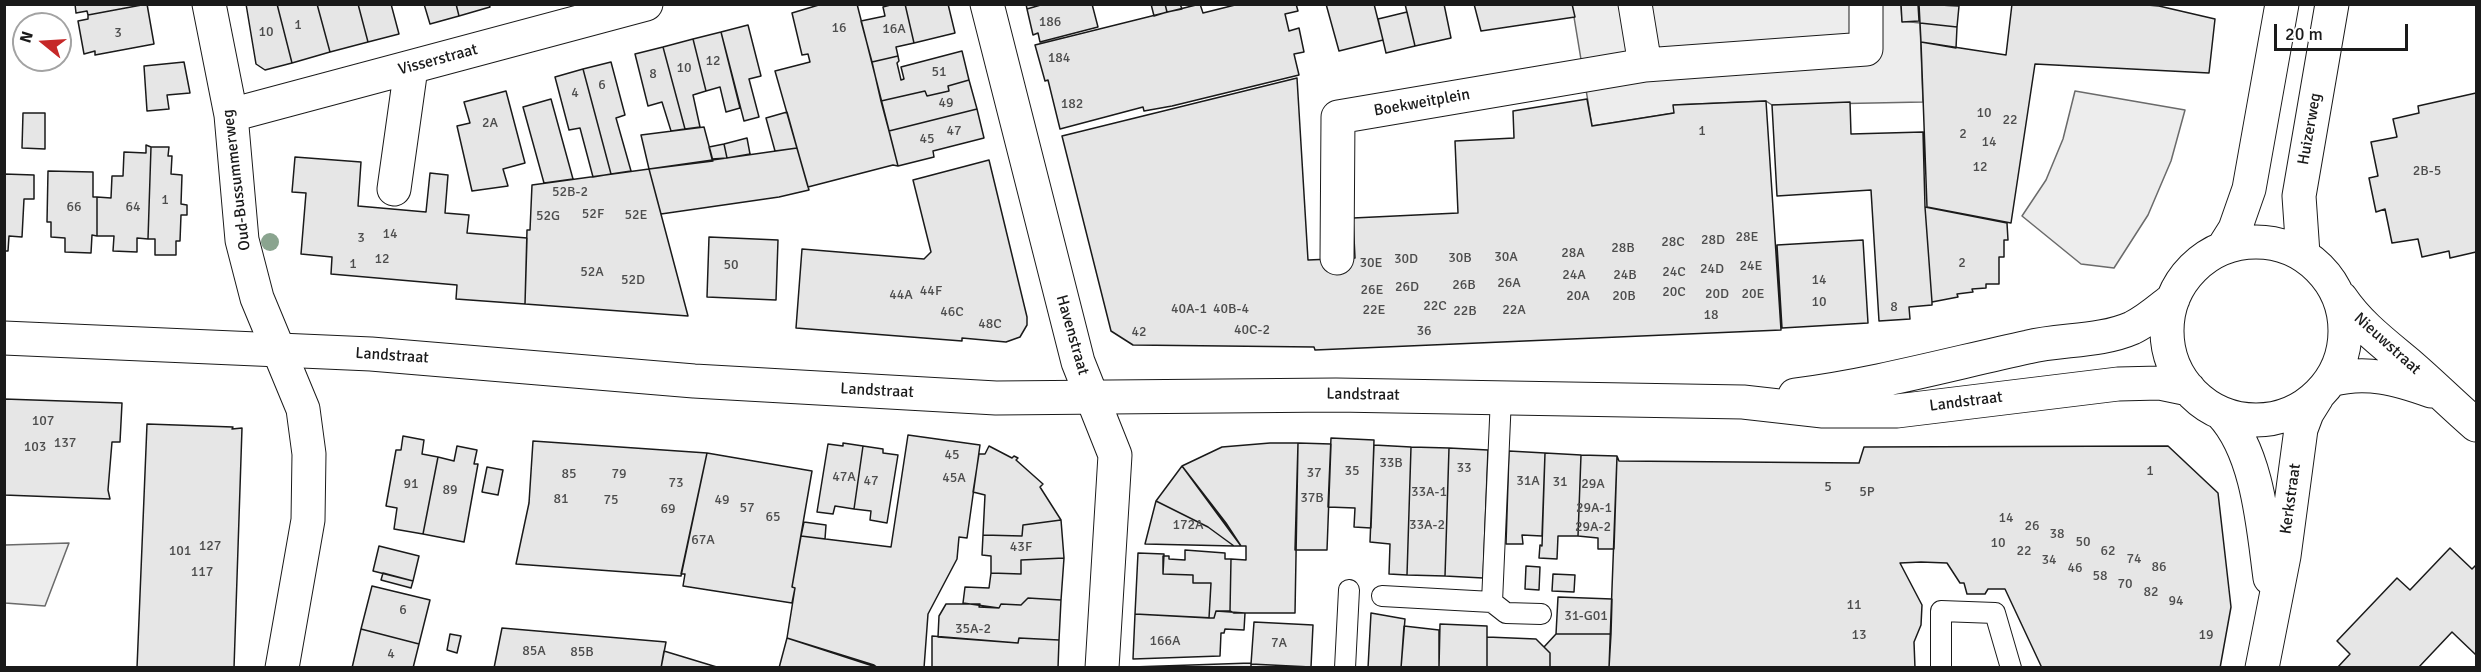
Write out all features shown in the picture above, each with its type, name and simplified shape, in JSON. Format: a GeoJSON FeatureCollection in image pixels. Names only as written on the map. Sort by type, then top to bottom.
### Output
{"type":"FeatureCollection","features":[{"type":"Feature","properties":{"kind":"street","name":"Oud-Bussummerweg"},"geometry":{"type":"LineString","coordinates":[[209,4],[231,115],[242,240],[257,298],[303,409],[309,454],[308,520],[282,668]]}},
{"type":"Feature","properties":{"kind":"street","name":"Visserstraat"},"geometry":{"type":"LineString","coordinates":[[231,115],[646,4]]}},
{"type":"Feature","properties":{"kind":"street","name":"Havenstraat"},"geometry":{"type":"LineString","coordinates":[[987,4],[1078,362],[1115,455],[1102,668]]}},
{"type":"Feature","properties":{"kind":"street"},"geometry":{"type":"LineString","coordinates":[[1635,4],[1645,65]]}},
{"type":"Feature","properties":{"kind":"street","name":"Boekweitplein"},"geometry":{"type":"LineString","coordinates":[[1337,258],[1338,117],[1645,65],[1866,49],[1866,4]]}},
{"type":"Feature","properties":{"kind":"street"},"geometry":{"type":"LineString","coordinates":[[2223,248],[2235,229],[2249,189],[2282,4]]}},
{"type":"Feature","properties":{"kind":"street","name":"Huizerweg"},"geometry":{"type":"LineString","coordinates":[[2303,254],[2300,186],[2332,4]]}},
{"type":"Feature","properties":{"kind":"street"},"geometry":{"type":"LineString","coordinates":[[394,189],[411,68]]}},
{"type":"Feature","properties":{"kind":"street"},"geometry":{"type":"LineString","coordinates":[[2250,241],[2278,243],[2303,254],[2323,270],[2337,291],[2344,313],[2346,336],[2341,359],[2324,388],[2295,411],[2271,419],[2245,419],[2221,413],[2203,403],[2189,389],[2176,369],[2168,346],[2167,323],[2173,299],[2184,277],[2202,260],[2223,248],[2250,241]]}},
{"type":"Feature","properties":{"kind":"street","name":"Nieuwstraat"},"geometry":{"type":"LineString","coordinates":[[2337,291],[2353,316],[2367,330],[2418,372],[2476,425]]}},
{"type":"Feature","properties":{"kind":"street","name":"Landstraat"},"geometry":{"type":"LineString","coordinates":[[1743,402],[1821,392],[1896,378],[2031,346],[2112,333],[2130,328],[2148,318],[2173,299]]}},
{"type":"Feature","properties":{"kind":"street","name":"Landstraat"},"geometry":{"type":"LineString","coordinates":[[7,338],[405,356],[694,381],[996,398],[1092,399],[1336,395],[1743,402],[1823,411],[1897,411],[2118,384],[2160,383],[2189,389]]}},
{"type":"Feature","properties":{"kind":"street","name":"Nieuwstraat"},"geometry":{"type":"LineString","coordinates":[[2324,388],[2364,374],[2390,378],[2440,394]]}},
{"type":"Feature","properties":{"kind":"street","name":"Kerkstraat"},"geometry":{"type":"LineString","coordinates":[[2262,668],[2284,556],[2301,429],[2307,413],[2324,388]]}},
{"type":"Feature","properties":{"kind":"street","name":"Kerkstraat"},"geometry":{"type":"LineString","coordinates":[[2221,413],[2233,426],[2240,439],[2251,474],[2259,507],[2273,604]]}},
{"type":"Feature","properties":{"kind":"lane"},"geometry":{"type":"LineString","coordinates":[[1492,602],[1501,398]]}},
{"type":"Feature","properties":{"kind":"lane"},"geometry":{"type":"LineString","coordinates":[[1345,668],[1349,590]]}},
{"type":"Feature","properties":{"kind":"lane"},"geometry":{"type":"LineString","coordinates":[[1382,596],[1492,602],[1506,613],[1541,614]]}},
{"type":"Feature","properties":{"kind":"lane"},"geometry":{"type":"LineString","coordinates":[[1941,668],[1941,611],[1995,613],[2011,668]]}},
{"type":"Feature","properties":{"kind":"shaded area"},"geometry":{"type":"Polygon","coordinates":[[[1572,5],[1901,5],[1902,21],[1920,23],[1923,102],[1772,105],[1766,101],[1674,105],[1674,113],[1592,126],[1572,5]]]}},
{"type":"Feature","properties":{"kind":"shaded area"},"geometry":{"type":"Polygon","coordinates":[[[2075,91],[2185,110],[2171,161],[2148,215],[2114,268],[2081,264],[2022,216],[2046,180],[2063,139],[2075,91]]]}},
{"type":"Feature","properties":{"kind":"shaded area"},"geometry":{"type":"Polygon","coordinates":[[[69,543],[45,606],[5,603],[5,545],[69,543]]]}},
{"type":"Feature","properties":{"kind":"building"},"geometry":{"type":"Polygon","coordinates":[[[75,4],[147,4],[88,15],[87,11],[76,13],[75,4]]]}},
{"type":"Feature","properties":{"kind":"building"},"geometry":{"type":"Polygon","coordinates":[[[147,4],[154,44],[95,55],[95,51],[84,54],[78,21],[88,19],[88,15],[147,4]]]}},
{"type":"Feature","properties":{"kind":"building"},"geometry":{"type":"Polygon","coordinates":[[[246,4],[277,4],[292,63],[265,70],[256,64],[246,4]]]}},
{"type":"Feature","properties":{"kind":"building"},"geometry":{"type":"Polygon","coordinates":[[[277,4],[317,4],[330,52],[292,63],[277,4]]]}},
{"type":"Feature","properties":{"kind":"building"},"geometry":{"type":"Polygon","coordinates":[[[317,4],[358,4],[368,42],[330,52],[317,4]]]}},
{"type":"Feature","properties":{"kind":"building"},"geometry":{"type":"Polygon","coordinates":[[[358,4],[391,4],[399,34],[368,42],[358,4]]]}},
{"type":"Feature","properties":{"kind":"building"},"geometry":{"type":"Polygon","coordinates":[[[424,4],[456,4],[459,16],[430,24],[424,4]]]}},
{"type":"Feature","properties":{"kind":"building"},"geometry":{"type":"Polygon","coordinates":[[[456,4],[489,4],[490,7],[459,16],[456,4]]]}},
{"type":"Feature","properties":{"kind":"building"},"geometry":{"type":"Polygon","coordinates":[[[822,4],[857,4],[898,166],[893,165],[808,187],[775,71],[810,62],[808,54],[802,55],[792,13],[822,4]]]}},
{"type":"Feature","properties":{"kind":"building"},"geometry":{"type":"Polygon","coordinates":[[[905,4],[914,43],[896,47],[898,56],[872,62],[861,21],[885,16],[883,7],[905,4]]]}},
{"type":"Feature","properties":{"kind":"building"},"geometry":{"type":"Polygon","coordinates":[[[905,4],[948,4],[955,33],[914,43],[905,4]]]}},
{"type":"Feature","properties":{"kind":"building"},"geometry":{"type":"Polygon","coordinates":[[[1026,4],[1044,4],[1027,9],[1026,4]]]}},
{"type":"Feature","properties":{"kind":"building"},"geometry":{"type":"Polygon","coordinates":[[[1044,4],[1092,4],[1098,27],[1040,42],[1038,33],[1033,35],[1027,9],[1044,4]]]}},
{"type":"Feature","properties":{"kind":"building"},"geometry":{"type":"Polygon","coordinates":[[[1151,4],[1165,4],[1167,12],[1154,16],[1151,4]]]}},
{"type":"Feature","properties":{"kind":"building"},"geometry":{"type":"Polygon","coordinates":[[[1165,4],[1180,4],[1182,9],[1167,12],[1165,4]]]}},
{"type":"Feature","properties":{"kind":"building"},"geometry":{"type":"Polygon","coordinates":[[[1200,4],[1203,13],[1239,4],[1296,4],[1298,11],[1285,14],[1289,31],[1299,28],[1304,52],[1294,54],[1299,75],[1172,106],[1144,111],[1143,107],[1060,129],[1048,80],[1045,81],[1035,45],[1200,4]]]}},
{"type":"Feature","properties":{"kind":"building"},"geometry":{"type":"Polygon","coordinates":[[[1326,4],[1374,4],[1383,40],[1339,51],[1326,4]]]}},
{"type":"Feature","properties":{"kind":"building"},"geometry":{"type":"Polygon","coordinates":[[[1405,4],[1444,4],[1451,38],[1415,46],[1405,4]]]}},
{"type":"Feature","properties":{"kind":"building"},"geometry":{"type":"Polygon","coordinates":[[[1474,4],[1572,4],[1575,17],[1481,31],[1474,4]]]}},
{"type":"Feature","properties":{"kind":"building"},"geometry":{"type":"Polygon","coordinates":[[[1901,4],[1918,4],[1919,21],[1902,22],[1901,4]]]}},
{"type":"Feature","properties":{"kind":"building"},"geometry":{"type":"Polygon","coordinates":[[[1919,4],[1959,6],[1957,27],[1920,23],[1919,4]]]}},
{"type":"Feature","properties":{"kind":"building"},"geometry":{"type":"Polygon","coordinates":[[[2012,4],[2135,4],[2159,6],[2215,19],[2209,73],[2035,64],[2011,223],[1927,207],[1921,42],[2006,55],[2012,4]]]}},
{"type":"Feature","properties":{"kind":"building"},"geometry":{"type":"Polygon","coordinates":[[[1407,12],[1415,46],[1386,53],[1378,19],[1407,12]]]}},
{"type":"Feature","properties":{"kind":"building"},"geometry":{"type":"Polygon","coordinates":[[[1920,23],[1957,27],[1956,48],[1921,42],[1920,23]]]}},
{"type":"Feature","properties":{"kind":"building"},"geometry":{"type":"Polygon","coordinates":[[[748,25],[761,76],[749,79],[759,117],[744,121],[721,32],[748,25]]]}},
{"type":"Feature","properties":{"kind":"building"},"geometry":{"type":"Polygon","coordinates":[[[721,32],[740,108],[726,112],[720,87],[706,91],[693,39],[721,32]]]}},
{"type":"Feature","properties":{"kind":"building"},"geometry":{"type":"Polygon","coordinates":[[[693,39],[706,91],[693,95],[700,127],[685,129],[663,47],[693,39]]]}},
{"type":"Feature","properties":{"kind":"building"},"geometry":{"type":"Polygon","coordinates":[[[663,47],[685,129],[671,131],[662,102],[648,106],[635,54],[663,47]]]}},
{"type":"Feature","properties":{"kind":"building"},"geometry":{"type":"Polygon","coordinates":[[[962,51],[969,80],[948,86],[949,91],[927,96],[925,91],[881,101],[872,62],[898,56],[897,63],[901,80],[904,79],[901,67],[962,51]]]}},
{"type":"Feature","properties":{"kind":"building"},"geometry":{"type":"Polygon","coordinates":[[[184,62],[190,93],[167,95],[169,109],[147,111],[144,66],[184,62]]]}},
{"type":"Feature","properties":{"kind":"building"},"geometry":{"type":"Polygon","coordinates":[[[611,62],[625,115],[616,118],[631,171],[611,174],[583,69],[611,62]]]}},
{"type":"Feature","properties":{"kind":"building"},"geometry":{"type":"Polygon","coordinates":[[[583,69],[611,174],[593,177],[580,128],[569,130],[555,77],[583,69]]]}},
{"type":"Feature","properties":{"kind":"building"},"geometry":{"type":"Polygon","coordinates":[[[1297,78],[1308,260],[1355,258],[1353,218],[1458,213],[1455,141],[1514,138],[1513,111],[1587,99],[1592,126],[1674,113],[1673,105],[1766,101],[1781,330],[1315,350],[1314,347],[1133,345],[1111,331],[1062,136],[1297,78]]]}},
{"type":"Feature","properties":{"kind":"building"},"geometry":{"type":"Polygon","coordinates":[[[969,80],[977,109],[889,131],[881,101],[925,91],[927,96],[949,91],[948,86],[969,80]]]}},
{"type":"Feature","properties":{"kind":"building"},"geometry":{"type":"Polygon","coordinates":[[[506,91],[525,163],[503,169],[508,186],[472,191],[457,126],[470,123],[464,102],[506,91]]]}},
{"type":"Feature","properties":{"kind":"building"},"geometry":{"type":"Polygon","coordinates":[[[2476,93],[2476,252],[2450,258],[2449,251],[2422,257],[2418,239],[2392,243],[2385,209],[2376,212],[2369,178],[2378,176],[2371,142],[2397,137],[2393,119],[2419,113],[2418,106],[2476,93]]]}},
{"type":"Feature","properties":{"kind":"building"},"geometry":{"type":"Polygon","coordinates":[[[551,99],[573,179],[544,183],[523,107],[551,99]]]}},
{"type":"Feature","properties":{"kind":"building"},"geometry":{"type":"Polygon","coordinates":[[[1850,102],[1851,134],[1923,132],[1925,207],[1932,305],[1909,307],[1910,319],[1879,321],[1871,190],[1777,196],[1772,105],[1850,102]]]}},
{"type":"Feature","properties":{"kind":"building"},"geometry":{"type":"Polygon","coordinates":[[[977,109],[984,138],[933,151],[934,157],[898,166],[889,131],[977,109]]]}},
{"type":"Feature","properties":{"kind":"building"},"geometry":{"type":"Polygon","coordinates":[[[787,112],[797,148],[775,151],[766,118],[787,112]]]}},
{"type":"Feature","properties":{"kind":"building"},"geometry":{"type":"Polygon","coordinates":[[[23,113],[45,113],[45,149],[22,148],[23,113]]]}},
{"type":"Feature","properties":{"kind":"building"},"geometry":{"type":"Polygon","coordinates":[[[704,127],[713,161],[649,169],[641,135],[704,127]]]}},
{"type":"Feature","properties":{"kind":"building"},"geometry":{"type":"Polygon","coordinates":[[[747,138],[750,154],[727,158],[724,144],[747,138]]]}},
{"type":"Feature","properties":{"kind":"building"},"geometry":{"type":"Polygon","coordinates":[[[724,144],[727,158],[712,159],[709,147],[724,144]]]}},
{"type":"Feature","properties":{"kind":"building"},"geometry":{"type":"Polygon","coordinates":[[[146,145],[151,147],[148,239],[137,238],[137,252],[113,251],[114,236],[97,236],[97,197],[111,198],[112,176],[123,176],[124,152],[146,153],[146,145]]]}},
{"type":"Feature","properties":{"kind":"building"},"geometry":{"type":"Polygon","coordinates":[[[151,147],[169,147],[168,156],[172,156],[171,174],[182,175],[181,204],[187,205],[187,215],[181,215],[180,241],[176,241],[176,255],[155,255],[155,239],[148,239],[151,147]]]}},
{"type":"Feature","properties":{"kind":"building"},"geometry":{"type":"Polygon","coordinates":[[[797,148],[809,190],[779,197],[661,214],[649,169],[797,148]]]}},
{"type":"Feature","properties":{"kind":"building"},"geometry":{"type":"Polygon","coordinates":[[[295,157],[361,162],[358,206],[426,212],[430,173],[448,175],[445,213],[469,215],[467,233],[527,238],[525,304],[456,299],[457,285],[331,274],[332,257],[301,254],[306,193],[292,192],[295,157]]]}},
{"type":"Feature","properties":{"kind":"building"},"geometry":{"type":"Polygon","coordinates":[[[989,160],[1027,317],[1027,325],[1020,337],[1006,342],[962,338],[962,341],[796,328],[802,249],[924,259],[931,252],[913,180],[989,160]]]}},
{"type":"Feature","properties":{"kind":"building"},"geometry":{"type":"Polygon","coordinates":[[[649,169],[688,316],[525,304],[527,230],[530,230],[532,185],[649,169]]]}},
{"type":"Feature","properties":{"kind":"building"},"geometry":{"type":"Polygon","coordinates":[[[48,171],[93,172],[93,197],[97,197],[97,236],[92,235],[91,253],[65,252],[65,238],[51,237],[51,222],[47,222],[48,171]]]}},
{"type":"Feature","properties":{"kind":"building"},"geometry":{"type":"Polygon","coordinates":[[[4,174],[34,175],[34,199],[24,199],[22,237],[9,236],[8,251],[4,251],[4,174]]]}},
{"type":"Feature","properties":{"kind":"building"},"geometry":{"type":"Polygon","coordinates":[[[1925,207],[2007,223],[2008,240],[2004,240],[2004,257],[1999,257],[1999,284],[1986,284],[1986,288],[1972,289],[1973,292],[1957,294],[1958,297],[1932,302],[1925,207]]]}},
{"type":"Feature","properties":{"kind":"building"},"geometry":{"type":"Polygon","coordinates":[[[709,237],[778,240],[776,300],[707,297],[709,237]]]}},
{"type":"Feature","properties":{"kind":"building"},"geometry":{"type":"Polygon","coordinates":[[[1863,240],[1868,323],[1782,328],[1777,245],[1863,240]]]}},
{"type":"Feature","properties":{"kind":"building"},"geometry":{"type":"Polygon","coordinates":[[[4,399],[122,403],[120,442],[112,442],[108,490],[110,499],[4,495],[4,399]]]}},
{"type":"Feature","properties":{"kind":"building"},"geometry":{"type":"Polygon","coordinates":[[[147,424],[242,428],[234,668],[137,668],[147,424]]]}},
{"type":"Feature","properties":{"kind":"building"},"geometry":{"type":"Polygon","coordinates":[[[908,435],[980,445],[967,538],[959,537],[957,559],[928,614],[924,668],[879,668],[787,638],[795,588],[792,587],[801,536],[891,547],[908,435]]]}},
{"type":"Feature","properties":{"kind":"building"},"geometry":{"type":"Polygon","coordinates":[[[403,436],[424,440],[422,454],[438,457],[423,534],[394,529],[397,508],[386,506],[396,450],[401,450],[403,436]]]}},
{"type":"Feature","properties":{"kind":"building"},"geometry":{"type":"Polygon","coordinates":[[[1331,438],[1374,440],[1371,528],[1354,527],[1355,508],[1328,507],[1331,438]]]}},
{"type":"Feature","properties":{"kind":"building"},"geometry":{"type":"Polygon","coordinates":[[[533,441],[707,453],[681,576],[516,564],[529,503],[533,441]]]}},
{"type":"Feature","properties":{"kind":"building"},"geometry":{"type":"Polygon","coordinates":[[[843,443],[863,446],[854,509],[835,506],[833,514],[817,512],[828,444],[843,446],[843,443]]]}},
{"type":"Feature","properties":{"kind":"building"},"geometry":{"type":"Polygon","coordinates":[[[1298,443],[1295,613],[1234,613],[1230,611],[1231,559],[1246,560],[1246,546],[1241,546],[1182,466],[1222,447],[1298,443]]]}},
{"type":"Feature","properties":{"kind":"building"},"geometry":{"type":"Polygon","coordinates":[[[1298,443],[1331,444],[1327,550],[1295,550],[1298,443]]]}},
{"type":"Feature","properties":{"kind":"building"},"geometry":{"type":"Polygon","coordinates":[[[1374,445],[1411,447],[1407,575],[1389,574],[1390,544],[1370,542],[1374,445]]]}},
{"type":"Feature","properties":{"kind":"building"},"geometry":{"type":"Polygon","coordinates":[[[457,446],[477,450],[474,464],[478,464],[464,542],[423,534],[438,457],[454,461],[457,446]]]}},
{"type":"Feature","properties":{"kind":"building"},"geometry":{"type":"Polygon","coordinates":[[[863,446],[883,449],[883,453],[898,455],[887,523],[870,520],[871,511],[854,509],[863,446]]]}},
{"type":"Feature","properties":{"kind":"building"},"geometry":{"type":"Polygon","coordinates":[[[989,446],[1012,458],[1014,456],[1018,458],[1016,460],[1043,484],[1040,487],[1061,520],[1023,525],[1022,536],[983,535],[985,495],[973,492],[979,454],[985,454],[989,446]]]}},
{"type":"Feature","properties":{"kind":"building"},"geometry":{"type":"Polygon","coordinates":[[[2168,446],[2218,493],[2231,607],[2220,668],[2042,668],[2005,589],[1988,589],[1985,594],[1967,594],[1964,583],[1960,583],[1947,563],[1921,562],[1900,563],[1922,605],[1921,625],[1914,642],[1915,668],[1609,668],[1617,456],[1619,461],[1859,463],[1864,447],[2168,446]]]}},
{"type":"Feature","properties":{"kind":"building"},"geometry":{"type":"Polygon","coordinates":[[[1411,447],[1449,448],[1445,576],[1407,575],[1411,447]]]}},
{"type":"Feature","properties":{"kind":"building"},"geometry":{"type":"Polygon","coordinates":[[[1449,448],[1488,450],[1483,578],[1445,576],[1449,448]]]}},
{"type":"Feature","properties":{"kind":"building"},"geometry":{"type":"Polygon","coordinates":[[[1509,451],[1545,453],[1542,536],[1522,535],[1523,544],[1506,544],[1509,451]]]}},
{"type":"Feature","properties":{"kind":"building"},"geometry":{"type":"Polygon","coordinates":[[[707,453],[812,471],[792,587],[795,588],[792,603],[683,586],[685,574],[681,574],[707,453]]]}},
{"type":"Feature","properties":{"kind":"building"},"geometry":{"type":"Polygon","coordinates":[[[1545,453],[1581,455],[1578,536],[1558,536],[1557,559],[1539,558],[1540,545],[1542,546],[1545,453]]]}},
{"type":"Feature","properties":{"kind":"building"},"geometry":{"type":"Polygon","coordinates":[[[1581,455],[1617,456],[1614,549],[1598,549],[1598,538],[1578,536],[1581,455]]]}},
{"type":"Feature","properties":{"kind":"building"},"geometry":{"type":"Polygon","coordinates":[[[1182,466],[1241,546],[1234,546],[1208,527],[1156,501],[1182,466]]]}},
{"type":"Feature","properties":{"kind":"building"},"geometry":{"type":"Polygon","coordinates":[[[487,467],[503,470],[498,495],[482,492],[487,467]]]}},
{"type":"Feature","properties":{"kind":"building"},"geometry":{"type":"Polygon","coordinates":[[[1156,501],[1208,527],[1234,546],[1145,544],[1156,501]]]}},
{"type":"Feature","properties":{"kind":"building"},"geometry":{"type":"Polygon","coordinates":[[[1061,520],[1064,558],[1021,560],[1021,574],[991,573],[991,556],[982,555],[983,535],[1022,536],[1023,525],[1061,520]]]}},
{"type":"Feature","properties":{"kind":"building"},"geometry":{"type":"Polygon","coordinates":[[[804,522],[826,525],[825,539],[801,536],[804,522]]]}},
{"type":"Feature","properties":{"kind":"building"},"geometry":{"type":"Polygon","coordinates":[[[379,546],[419,556],[413,581],[373,571],[379,546]]]}},
{"type":"Feature","properties":{"kind":"building"},"geometry":{"type":"Polygon","coordinates":[[[2450,548],[2472,569],[2476,565],[2476,655],[2452,632],[2418,668],[2337,668],[2350,654],[2337,641],[2397,578],[2410,590],[2450,548]]]}},
{"type":"Feature","properties":{"kind":"building"},"geometry":{"type":"Polygon","coordinates":[[[1185,550],[1225,553],[1225,559],[1231,559],[1230,611],[1216,611],[1214,618],[1209,618],[1211,583],[1193,583],[1193,575],[1163,574],[1163,556],[1169,556],[1169,559],[1185,560],[1185,550]]]}},
{"type":"Feature","properties":{"kind":"building"},"geometry":{"type":"Polygon","coordinates":[[[1138,553],[1164,554],[1163,574],[1193,575],[1193,583],[1211,583],[1209,618],[1135,614],[1138,553]]]}},
{"type":"Feature","properties":{"kind":"building"},"geometry":{"type":"Polygon","coordinates":[[[1064,558],[1061,600],[1028,598],[1021,605],[1001,604],[999,608],[963,603],[965,587],[989,588],[991,573],[1021,574],[1021,560],[1064,558]]]}},
{"type":"Feature","properties":{"kind":"building"},"geometry":{"type":"Polygon","coordinates":[[[1526,566],[1540,567],[1539,590],[1525,589],[1526,566]]]}},
{"type":"Feature","properties":{"kind":"building"},"geometry":{"type":"Polygon","coordinates":[[[383,573],[413,581],[411,588],[381,580],[383,573]]]}},
{"type":"Feature","properties":{"kind":"building"},"geometry":{"type":"Polygon","coordinates":[[[1553,574],[1575,575],[1574,592],[1552,591],[1553,574]]]}},
{"type":"Feature","properties":{"kind":"building"},"geometry":{"type":"Polygon","coordinates":[[[372,586],[430,600],[419,644],[361,629],[372,586]]]}},
{"type":"Feature","properties":{"kind":"building"},"geometry":{"type":"Polygon","coordinates":[[[1558,597],[1612,599],[1611,634],[1556,634],[1558,597]]]}},
{"type":"Feature","properties":{"kind":"building"},"geometry":{"type":"Polygon","coordinates":[[[1028,598],[1061,600],[1059,640],[1019,638],[1018,643],[938,637],[939,616],[946,604],[980,604],[979,607],[999,608],[1001,604],[1021,605],[1028,598]]]}},
{"type":"Feature","properties":{"kind":"building"},"geometry":{"type":"Polygon","coordinates":[[[1216,611],[1245,613],[1244,630],[1225,629],[1224,633],[1221,633],[1220,656],[1133,659],[1135,614],[1214,618],[1216,611]]]}},
{"type":"Feature","properties":{"kind":"building"},"geometry":{"type":"Polygon","coordinates":[[[1371,613],[1405,619],[1401,668],[1368,668],[1371,613]]]}},
{"type":"Feature","properties":{"kind":"building"},"geometry":{"type":"Polygon","coordinates":[[[1254,622],[1313,625],[1311,667],[1251,664],[1254,622]]]}},
{"type":"Feature","properties":{"kind":"building"},"geometry":{"type":"Polygon","coordinates":[[[1440,624],[1487,626],[1487,668],[1439,668],[1440,624]]]}},
{"type":"Feature","properties":{"kind":"building"},"geometry":{"type":"Polygon","coordinates":[[[1404,626],[1439,630],[1439,668],[1401,668],[1404,626]]]}},
{"type":"Feature","properties":{"kind":"building"},"geometry":{"type":"Polygon","coordinates":[[[502,628],[666,642],[661,668],[494,668],[502,628]]]}},
{"type":"Feature","properties":{"kind":"building"},"geometry":{"type":"Polygon","coordinates":[[[361,629],[419,644],[413,668],[352,668],[361,629]]]}},
{"type":"Feature","properties":{"kind":"building"},"geometry":{"type":"Polygon","coordinates":[[[450,634],[461,636],[457,653],[447,650],[450,634]]]}},
{"type":"Feature","properties":{"kind":"building"},"geometry":{"type":"Polygon","coordinates":[[[1556,634],[1611,634],[1609,668],[1550,668],[1550,653],[1544,647],[1556,634]]]}},
{"type":"Feature","properties":{"kind":"building"},"geometry":{"type":"Polygon","coordinates":[[[932,636],[1018,643],[1019,638],[1059,640],[1058,668],[932,668],[932,636]]]}},
{"type":"Feature","properties":{"kind":"building"},"geometry":{"type":"Polygon","coordinates":[[[1487,637],[1536,639],[1550,653],[1550,668],[1487,668],[1487,637]]]}},
{"type":"Feature","properties":{"kind":"building"},"geometry":{"type":"Polygon","coordinates":[[[787,638],[874,665],[878,668],[779,668],[787,638]]]}},
{"type":"Feature","properties":{"kind":"building"},"geometry":{"type":"Polygon","coordinates":[[[664,651],[720,668],[661,668],[664,651]]]}},
{"type":"Feature","properties":{"kind":"building"},"geometry":{"type":"Polygon","coordinates":[[[1251,663],[1251,668],[1132,668],[1132,667],[1251,663]]]}},
{"type":"Feature","properties":{"kind":"building"},"geometry":{"type":"Polygon","coordinates":[[[1251,664],[1311,667],[1311,668],[1251,668],[1251,664]]]}}]}
